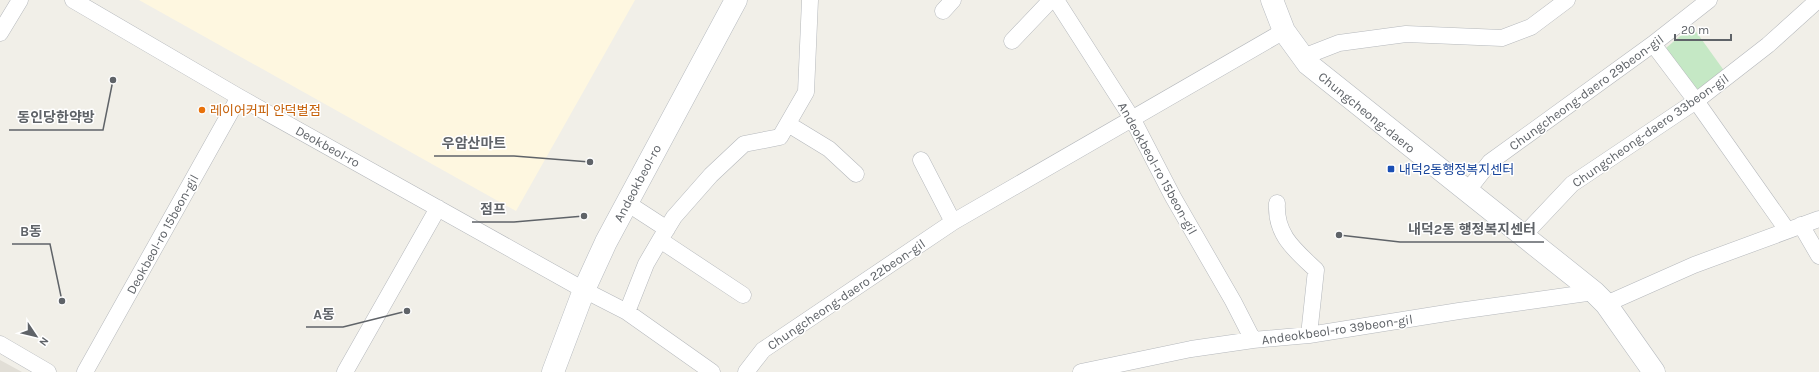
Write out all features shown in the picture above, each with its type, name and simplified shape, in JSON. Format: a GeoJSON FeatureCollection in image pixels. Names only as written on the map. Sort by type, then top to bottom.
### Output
{"type":"FeatureCollection","features":[{"type":"Feature","properties":{"kind":"street"},"geometry":{"type":"LineString","coordinates":[[0,33],[20,0]]}},
{"type":"Feature","properties":{"kind":"street","name":"Deokbeol-ro"},"geometry":{"type":"LineString","coordinates":[[73,0],[239,97],[584,290]]}},
{"type":"Feature","properties":{"kind":"street","name":"Andeokbeol-ro"},"geometry":{"type":"LineString","coordinates":[[553,372],[584,290],[606,242],[736,0]]}},
{"type":"Feature","properties":{"kind":"street"},"geometry":{"type":"LineString","coordinates":[[627,312],[646,264],[674,217],[711,175],[744,144],[780,137],[788,124],[806,92],[810,0]]}},
{"type":"Feature","properties":{"kind":"street"},"geometry":{"type":"LineString","coordinates":[[1012,41],[1052,0]]}},
{"type":"Feature","properties":{"kind":"street","name":"Andeokbeol-ro 15beon-gil"},"geometry":{"type":"LineString","coordinates":[[1056,0],[1133,120],[1173,198],[1234,301],[1253,340]]}},
{"type":"Feature","properties":{"kind":"street","name":"Chungcheong-daero"},"geometry":{"type":"LineString","coordinates":[[1272,0],[1284,31],[1308,64],[1342,93],[1468,190],[1600,298],[1654,372]]}},
{"type":"Feature","properties":{"kind":"street"},"geometry":{"type":"LineString","coordinates":[[1303,57],[1339,43],[1406,34],[1502,38],[1531,27],[1568,0]]}},
{"type":"Feature","properties":{"kind":"street","name":"Chungcheong-daero 29beon-gil"},"geometry":{"type":"LineString","coordinates":[[1468,190],[1490,162],[1653,44],[1709,0]]}},
{"type":"Feature","properties":{"kind":"street","name":"Chungcheong-daero 33beon-gil"},"geometry":{"type":"LineString","coordinates":[[1524,235],[1572,184],[1696,101],[1768,45],[1818,0]]}},
{"type":"Feature","properties":{"kind":"street","name":"Chungcheong-daero 22beon-gil"},"geometry":{"type":"LineString","coordinates":[[746,372],[763,350],[953,222],[1133,120],[1284,31]]}},
{"type":"Feature","properties":{"kind":"street"},"geometry":{"type":"LineString","coordinates":[[1653,44],[1794,228],[1819,256]]}},
{"type":"Feature","properties":{"kind":"street","name":"Deokbeol-ro 15beon-gil"},"geometry":{"type":"LineString","coordinates":[[85,372],[239,97]]}},
{"type":"Feature","properties":{"kind":"street"},"geometry":{"type":"LineString","coordinates":[[788,124],[829,149],[856,174]]}},
{"type":"Feature","properties":{"kind":"street"},"geometry":{"type":"LineString","coordinates":[[921,160],[953,222]]}},
{"type":"Feature","properties":{"kind":"street"},"geometry":{"type":"LineString","coordinates":[[627,202],[664,235],[743,295]]}},
{"type":"Feature","properties":{"kind":"street"},"geometry":{"type":"LineString","coordinates":[[1277,203],[1276,217],[1286,241],[1316,270],[1309,335]]}},
{"type":"Feature","properties":{"kind":"street"},"geometry":{"type":"LineString","coordinates":[[345,372],[438,208]]}},
{"type":"Feature","properties":{"kind":"street","name":"Andeokbeol-ro 39beon-gil"},"geometry":{"type":"LineString","coordinates":[[1081,372],[1191,350],[1253,340],[1309,335],[1459,311],[1600,298],[1819,219]]}},
{"type":"Feature","properties":{"kind":"street"},"geometry":{"type":"LineString","coordinates":[[584,290],[627,312],[712,372]]}},
{"type":"Feature","properties":{"kind":"street"},"geometry":{"type":"LineString","coordinates":[[0,344],[48,372]]}},
{"type":"Feature","properties":{"kind":"shaded area"},"geometry":{"type":"Polygon","coordinates":[[[139,0],[635,0],[516,211],[139,0]]]}},
{"type":"Feature","properties":{"kind":"shaded area"},"geometry":{"type":"Polygon","coordinates":[[[0,360],[22,372],[0,372],[0,360]]]}},
{"type":"Feature","properties":{"kind":"green space"},"geometry":{"type":"Polygon","coordinates":[[[1692,26],[1725,72],[1698,94],[1666,48],[1692,26]]]}},
{"type":"Feature","properties":{"kind":"place","name":"동인당한약방"},"geometry":{"type":"Point","coordinates":[113,80]}},
{"type":"Feature","properties":{"kind":"place","name":"레이어커피 안덕벌점"},"geometry":{"type":"Point","coordinates":[202,110]}},
{"type":"Feature","properties":{"kind":"place","name":"우암산마트"},"geometry":{"type":"Point","coordinates":[590,162]}},
{"type":"Feature","properties":{"kind":"place","name":"내덕2동행정복지센터"},"geometry":{"type":"Point","coordinates":[1391,169]}},
{"type":"Feature","properties":{"kind":"place","name":"점프"},"geometry":{"type":"Point","coordinates":[584,216]}},
{"type":"Feature","properties":{"kind":"place","name":"내덕2동 행정복지센터"},"geometry":{"type":"Point","coordinates":[1339,235]}},
{"type":"Feature","properties":{"kind":"place","name":"B동"},"geometry":{"type":"Point","coordinates":[62,301]}},
{"type":"Feature","properties":{"kind":"place","name":"A동"},"geometry":{"type":"Point","coordinates":[407,311]}}]}
